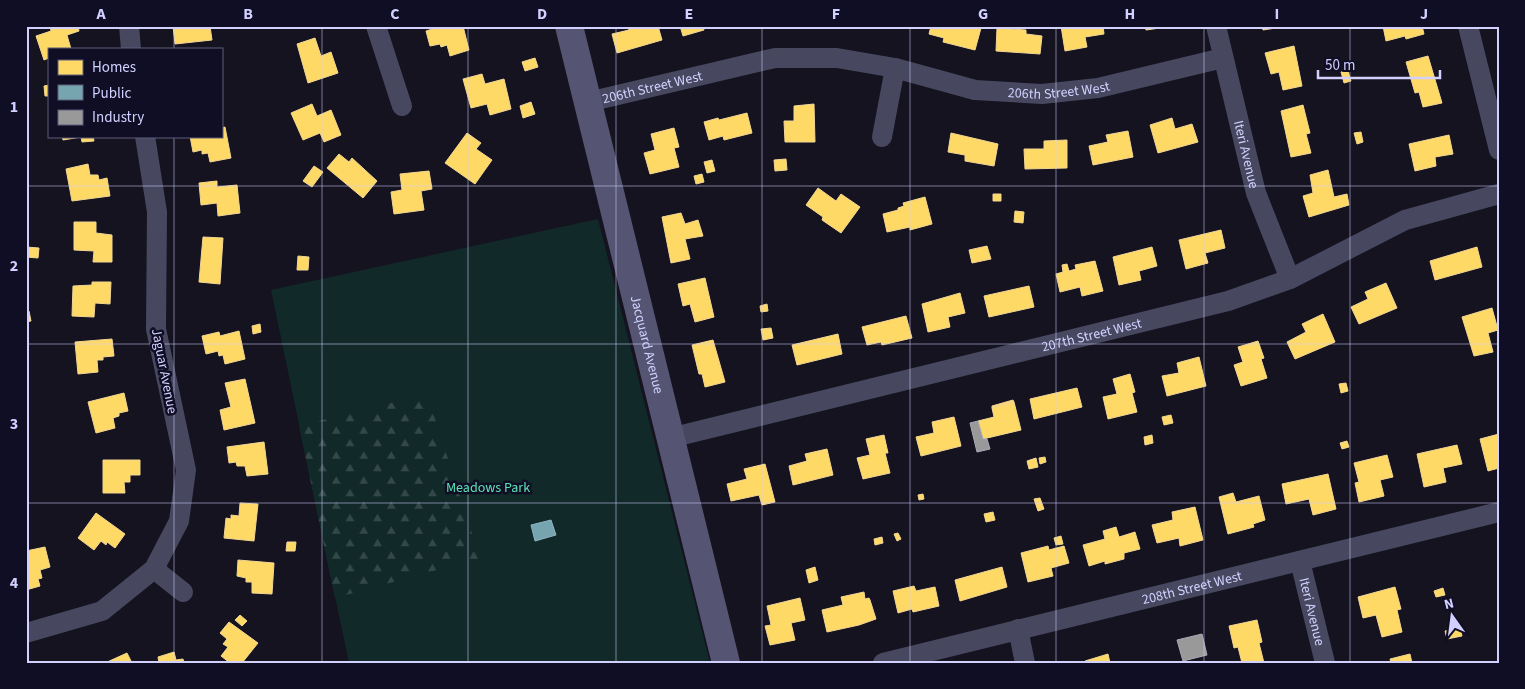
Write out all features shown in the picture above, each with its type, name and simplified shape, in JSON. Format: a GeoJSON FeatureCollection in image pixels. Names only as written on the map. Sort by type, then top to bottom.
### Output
{"type":"FeatureCollection","features":[{"type":"Feature","properties":{"kind":"street"},"geometry":{"type":"LineString","coordinates":[[129,26],[131,48]]}},
{"type":"Feature","properties":{"kind":"street"},"geometry":{"type":"LineString","coordinates":[[376,26],[402,106]]}},
{"type":"Feature","properties":{"kind":"street","name":"Jacquard Avenue"},"geometry":{"type":"LineString","coordinates":[[569,26],[726,663]]}},
{"type":"Feature","properties":{"kind":"street","name":"Iteri Avenue"},"geometry":{"type":"LineString","coordinates":[[1216,26],[1256,193],[1290,279]]}},
{"type":"Feature","properties":{"kind":"street"},"geometry":{"type":"LineString","coordinates":[[1468,26],[1499,150]]}},
{"type":"Feature","properties":{"kind":"street","name":"206th Street West"},"geometry":{"type":"LineString","coordinates":[[588,102],[775,58],[837,58],[895,68],[975,90],[1042,94],[1098,88],[1223,58]]}},
{"type":"Feature","properties":{"kind":"street"},"geometry":{"type":"LineString","coordinates":[[882,137],[895,68]]}},
{"type":"Feature","properties":{"kind":"street","name":"Jaguar Avenue"},"geometry":{"type":"LineString","coordinates":[[26,633],[102,611],[154,569],[179,521],[186,470],[156,329],[157,212],[145,138]]}},
{"type":"Feature","properties":{"kind":"street","name":"207th Street West"},"geometry":{"type":"LineString","coordinates":[[670,438],[1228,301],[1290,279],[1405,220],[1499,194]]}},
{"type":"Feature","properties":{"kind":"street","name":"208th Street West"},"geometry":{"type":"LineString","coordinates":[[883,663],[1499,512]]}},
{"type":"Feature","properties":{"kind":"street","name":"Iteri Avenue"},"geometry":{"type":"LineString","coordinates":[[1300,561],[1325,663]]}},
{"type":"Feature","properties":{"kind":"street"},"geometry":{"type":"LineString","coordinates":[[154,569],[183,592]]}},
{"type":"Feature","properties":{"kind":"street"},"geometry":{"type":"LineString","coordinates":[[1018,629],[1025,663]]}},
{"type":"Feature","properties":{"kind":"green space","name":"Meadows Park"},"geometry":{"type":"Polygon","coordinates":[[[598,219],[710,663],[349,663],[271,290],[598,219]]]}},
{"type":"Feature","properties":{"kind":"green space"},"geometry":{"type":"Polygon","coordinates":[[[427,394],[480,558],[335,598],[299,426],[427,394]]]}},
{"type":"Feature","properties":{"kind":"building: Homes"},"geometry":{"type":"Polygon","coordinates":[[[50,26],[78,26],[79,31],[67,35],[71,48],[48,48],[48,58],[44,60],[36,36],[51,31],[50,26]]]}},
{"type":"Feature","properties":{"kind":"building: Homes"},"geometry":{"type":"Polygon","coordinates":[[[173,26],[210,26],[212,40],[175,44],[173,26]]]}},
{"type":"Feature","properties":{"kind":"building: Homes"},"geometry":{"type":"Polygon","coordinates":[[[442,26],[463,26],[469,50],[450,56],[447,45],[441,47],[440,44],[430,46],[426,31],[442,26]]]}},
{"type":"Feature","properties":{"kind":"building: Homes"},"geometry":{"type":"Polygon","coordinates":[[[628,26],[658,26],[662,40],[617,53],[612,34],[629,30],[628,26]]]}},
{"type":"Feature","properties":{"kind":"building: Homes"},"geometry":{"type":"Polygon","coordinates":[[[680,26],[703,26],[704,30],[683,36],[680,26]]]}},
{"type":"Feature","properties":{"kind":"building: Homes"},"geometry":{"type":"Polygon","coordinates":[[[931,26],[977,26],[981,28],[975,50],[943,42],[944,38],[929,34],[931,26]]]}},
{"type":"Feature","properties":{"kind":"building: Homes"},"geometry":{"type":"Polygon","coordinates":[[[1061,26],[1103,26],[1104,34],[1085,37],[1087,47],[1065,51],[1061,26]]]}},
{"type":"Feature","properties":{"kind":"building: Homes"},"geometry":{"type":"Polygon","coordinates":[[[1145,26],[1167,26],[1167,27],[1146,30],[1145,26]]]}},
{"type":"Feature","properties":{"kind":"building: Homes"},"geometry":{"type":"Polygon","coordinates":[[[1262,26],[1282,26],[1282,27],[1263,30],[1262,26]]]}},
{"type":"Feature","properties":{"kind":"building: Homes"},"geometry":{"type":"Polygon","coordinates":[[[1383,26],[1422,26],[1424,34],[1406,39],[1405,36],[1386,41],[1383,26]]]}},
{"type":"Feature","properties":{"kind":"building: Homes"},"geometry":{"type":"Polygon","coordinates":[[[997,28],[1026,30],[1026,34],[1042,36],[1040,54],[996,51],[997,28]]]}},
{"type":"Feature","properties":{"kind":"building: Homes"},"geometry":{"type":"Polygon","coordinates":[[[315,38],[321,56],[331,52],[338,73],[308,83],[297,44],[315,38]]]}},
{"type":"Feature","properties":{"kind":"building: Homes"},"geometry":{"type":"Polygon","coordinates":[[[1294,46],[1302,86],[1283,90],[1279,72],[1271,74],[1265,53],[1294,46]]]}},
{"type":"Feature","properties":{"kind":"building: Homes"},"geometry":{"type":"Polygon","coordinates":[[[1428,56],[1442,103],[1423,107],[1419,92],[1415,93],[1406,62],[1428,56]]]}},
{"type":"Feature","properties":{"kind":"building: Homes"},"geometry":{"type":"Polygon","coordinates":[[[535,58],[538,67],[525,71],[522,62],[535,58]]]}},
{"type":"Feature","properties":{"kind":"building: Homes"},"geometry":{"type":"Polygon","coordinates":[[[1348,71],[1351,81],[1344,83],[1341,72],[1348,71]]]}},
{"type":"Feature","properties":{"kind":"building: Homes"},"geometry":{"type":"Polygon","coordinates":[[[482,74],[485,84],[504,79],[511,109],[490,115],[487,104],[471,108],[463,79],[482,74]]]}},
{"type":"Feature","properties":{"kind":"building: Homes"},"geometry":{"type":"Polygon","coordinates":[[[48,85],[48,96],[45,96],[44,86],[48,85]]]}},
{"type":"Feature","properties":{"kind":"building: Homes"},"geometry":{"type":"Polygon","coordinates":[[[531,102],[535,114],[523,118],[520,106],[531,102]]]}},
{"type":"Feature","properties":{"kind":"building: Homes"},"geometry":{"type":"Polygon","coordinates":[[[312,104],[317,116],[331,110],[341,135],[324,142],[320,133],[303,140],[291,113],[312,104]]]}},
{"type":"Feature","properties":{"kind":"building: Homes"},"geometry":{"type":"Polygon","coordinates":[[[814,104],[815,142],[785,142],[784,121],[794,121],[794,106],[814,104]]]}},
{"type":"Feature","properties":{"kind":"building: Homes"},"geometry":{"type":"Polygon","coordinates":[[[1303,105],[1310,133],[1306,134],[1311,153],[1291,157],[1281,111],[1303,105]]]}},
{"type":"Feature","properties":{"kind":"building: Homes"},"geometry":{"type":"Polygon","coordinates":[[[747,113],[752,133],[724,140],[723,136],[709,140],[704,122],[747,113]]]}},
{"type":"Feature","properties":{"kind":"building: Homes"},"geometry":{"type":"Polygon","coordinates":[[[1172,118],[1175,129],[1192,124],[1198,142],[1158,153],[1150,125],[1172,118]]]}},
{"type":"Feature","properties":{"kind":"building: Homes"},"geometry":{"type":"Polygon","coordinates":[[[225,127],[231,158],[210,162],[208,153],[202,154],[202,150],[193,152],[190,138],[222,138],[222,128],[225,127]]]}},
{"type":"Feature","properties":{"kind":"building: Homes"},"geometry":{"type":"Polygon","coordinates":[[[674,128],[679,147],[674,148],[679,167],[650,174],[644,153],[655,150],[651,134],[674,128]]]}},
{"type":"Feature","properties":{"kind":"building: Homes"},"geometry":{"type":"Polygon","coordinates":[[[1128,131],[1133,157],[1093,165],[1089,146],[1108,142],[1106,135],[1128,131]]]}},
{"type":"Feature","properties":{"kind":"building: Homes"},"geometry":{"type":"Polygon","coordinates":[[[1361,132],[1363,142],[1357,144],[1354,133],[1361,132]]]}},
{"type":"Feature","properties":{"kind":"building: Homes"},"geometry":{"type":"Polygon","coordinates":[[[467,133],[481,143],[476,149],[492,160],[475,184],[445,163],[467,133]]]}},
{"type":"Feature","properties":{"kind":"building: Homes"},"geometry":{"type":"Polygon","coordinates":[[[951,133],[998,144],[994,166],[965,161],[965,155],[948,152],[951,133]]]}},
{"type":"Feature","properties":{"kind":"building: Homes"},"geometry":{"type":"Polygon","coordinates":[[[1449,135],[1453,154],[1435,157],[1436,166],[1415,171],[1409,144],[1449,135]]]}},
{"type":"Feature","properties":{"kind":"building: Homes"},"geometry":{"type":"Polygon","coordinates":[[[81,138],[93,138],[94,141],[82,142],[81,138]]]}},
{"type":"Feature","properties":{"kind":"building: Homes"},"geometry":{"type":"Polygon","coordinates":[[[1067,140],[1067,168],[1025,169],[1024,149],[1044,149],[1044,141],[1067,140]]]}},
{"type":"Feature","properties":{"kind":"building: Homes"},"geometry":{"type":"Polygon","coordinates":[[[339,154],[349,162],[352,158],[377,181],[363,198],[327,168],[339,154]]]}},
{"type":"Feature","properties":{"kind":"building: Homes"},"geometry":{"type":"Polygon","coordinates":[[[786,159],[787,170],[775,171],[774,160],[786,159]]]}},
{"type":"Feature","properties":{"kind":"building: Homes"},"geometry":{"type":"Polygon","coordinates":[[[712,160],[715,171],[707,173],[704,162],[712,160]]]}},
{"type":"Feature","properties":{"kind":"building: Homes"},"geometry":{"type":"Polygon","coordinates":[[[88,164],[90,175],[98,175],[99,180],[107,178],[110,196],[72,201],[66,169],[88,164]]]}},
{"type":"Feature","properties":{"kind":"building: Homes"},"geometry":{"type":"Polygon","coordinates":[[[314,166],[323,172],[312,187],[303,181],[314,166]]]}},
{"type":"Feature","properties":{"kind":"building: Homes"},"geometry":{"type":"Polygon","coordinates":[[[1328,170],[1334,197],[1347,194],[1349,205],[1309,217],[1303,196],[1313,193],[1310,175],[1328,170]]]}},
{"type":"Feature","properties":{"kind":"building: Homes"},"geometry":{"type":"Polygon","coordinates":[[[429,171],[432,189],[421,191],[424,210],[394,214],[391,192],[402,190],[400,174],[429,171]]]}},
{"type":"Feature","properties":{"kind":"building: Homes"},"geometry":{"type":"Polygon","coordinates":[[[702,174],[704,182],[696,184],[694,176],[702,174]]]}},
{"type":"Feature","properties":{"kind":"building: Homes"},"geometry":{"type":"Polygon","coordinates":[[[217,181],[217,187],[237,185],[240,213],[218,216],[217,203],[201,205],[199,183],[217,181]]]}},
{"type":"Feature","properties":{"kind":"building: Homes"},"geometry":{"type":"Polygon","coordinates":[[[818,188],[836,201],[841,194],[860,207],[841,233],[822,220],[823,217],[806,205],[818,188]]]}},
{"type":"Feature","properties":{"kind":"building: Homes"},"geometry":{"type":"Polygon","coordinates":[[[993,194],[1001,194],[1001,201],[993,201],[993,194]]]}},
{"type":"Feature","properties":{"kind":"building: Homes"},"geometry":{"type":"Polygon","coordinates":[[[925,197],[932,224],[910,230],[910,227],[887,232],[883,214],[898,210],[898,208],[904,206],[903,203],[925,197]]]}},
{"type":"Feature","properties":{"kind":"building: Homes"},"geometry":{"type":"Polygon","coordinates":[[[1015,211],[1024,212],[1023,223],[1014,222],[1015,211]]]}},
{"type":"Feature","properties":{"kind":"building: Homes"},"geometry":{"type":"Polygon","coordinates":[[[681,213],[685,224],[698,220],[703,236],[685,239],[690,259],[671,263],[662,217],[681,213]]]}},
{"type":"Feature","properties":{"kind":"building: Homes"},"geometry":{"type":"Polygon","coordinates":[[[74,222],[96,222],[96,233],[112,235],[112,262],[93,262],[94,251],[74,250],[74,222]]]}},
{"type":"Feature","properties":{"kind":"building: Homes"},"geometry":{"type":"Polygon","coordinates":[[[1221,230],[1225,248],[1205,253],[1208,263],[1186,269],[1179,240],[1221,230]]]}},
{"type":"Feature","properties":{"kind":"building: Homes"},"geometry":{"type":"Polygon","coordinates":[[[203,237],[223,238],[220,284],[199,282],[203,237]]]}},
{"type":"Feature","properties":{"kind":"building: Homes"},"geometry":{"type":"Polygon","coordinates":[[[987,246],[991,259],[972,263],[969,250],[987,246]]]}},
{"type":"Feature","properties":{"kind":"building: Homes"},"geometry":{"type":"Polygon","coordinates":[[[26,247],[39,248],[38,258],[26,257],[26,247]]]}},
{"type":"Feature","properties":{"kind":"building: Homes"},"geometry":{"type":"Polygon","coordinates":[[[1152,247],[1157,266],[1139,271],[1141,280],[1119,285],[1113,257],[1152,247]]]}},
{"type":"Feature","properties":{"kind":"building: Homes"},"geometry":{"type":"Polygon","coordinates":[[[1477,247],[1482,267],[1435,280],[1430,261],[1477,247]]]}},
{"type":"Feature","properties":{"kind":"building: Homes"},"geometry":{"type":"Polygon","coordinates":[[[298,256],[309,257],[308,270],[297,270],[298,256]]]}},
{"type":"Feature","properties":{"kind":"building: Homes"},"geometry":{"type":"Polygon","coordinates":[[[1095,261],[1103,291],[1082,296],[1080,287],[1060,292],[1056,274],[1063,272],[1062,265],[1067,264],[1069,271],[1076,269],[1075,265],[1095,261]]]}},
{"type":"Feature","properties":{"kind":"building: Homes"},"geometry":{"type":"Polygon","coordinates":[[[705,278],[714,317],[695,322],[690,304],[683,306],[678,284],[705,278]]]}},
{"type":"Feature","properties":{"kind":"building: Homes"},"geometry":{"type":"Polygon","coordinates":[[[92,282],[111,282],[110,304],[95,303],[94,317],[72,316],[73,286],[92,285],[92,282]]]}},
{"type":"Feature","properties":{"kind":"building: Homes"},"geometry":{"type":"Polygon","coordinates":[[[1386,283],[1397,308],[1359,324],[1351,307],[1368,299],[1365,292],[1386,283]]]}},
{"type":"Feature","properties":{"kind":"building: Homes"},"geometry":{"type":"Polygon","coordinates":[[[1029,286],[1034,307],[989,317],[984,296],[1029,286]]]}},
{"type":"Feature","properties":{"kind":"building: Homes"},"geometry":{"type":"Polygon","coordinates":[[[960,293],[965,313],[948,317],[950,327],[928,332],[922,304],[960,293]]]}},
{"type":"Feature","properties":{"kind":"building: Homes"},"geometry":{"type":"Polygon","coordinates":[[[767,304],[768,311],[761,312],[760,306],[767,304]]]}},
{"type":"Feature","properties":{"kind":"building: Homes"},"geometry":{"type":"Polygon","coordinates":[[[1492,308],[1498,330],[1488,333],[1493,352],[1474,356],[1462,317],[1492,308]]]}},
{"type":"Feature","properties":{"kind":"building: Homes"},"geometry":{"type":"Polygon","coordinates":[[[26,311],[29,311],[31,321],[26,322],[26,311]]]}},
{"type":"Feature","properties":{"kind":"building: Homes"},"geometry":{"type":"Polygon","coordinates":[[[1323,314],[1335,342],[1295,359],[1287,342],[1306,332],[1302,324],[1323,314]]]}},
{"type":"Feature","properties":{"kind":"building: Homes"},"geometry":{"type":"Polygon","coordinates":[[[906,316],[912,338],[882,345],[881,342],[867,345],[862,327],[906,316]]]}},
{"type":"Feature","properties":{"kind":"building: Homes"},"geometry":{"type":"Polygon","coordinates":[[[260,324],[261,332],[253,334],[252,326],[260,324]]]}},
{"type":"Feature","properties":{"kind":"building: Homes"},"geometry":{"type":"Polygon","coordinates":[[[771,328],[773,338],[763,340],[761,329],[771,328]]]}},
{"type":"Feature","properties":{"kind":"building: Homes"},"geometry":{"type":"Polygon","coordinates":[[[239,331],[245,359],[225,364],[223,355],[219,356],[218,351],[206,354],[202,336],[219,332],[220,336],[239,331]]]}},
{"type":"Feature","properties":{"kind":"building: Homes"},"geometry":{"type":"Polygon","coordinates":[[[838,334],[842,354],[797,365],[792,345],[838,334]]]}},
{"type":"Feature","properties":{"kind":"building: Homes"},"geometry":{"type":"Polygon","coordinates":[[[112,339],[114,356],[103,357],[103,360],[97,360],[98,372],[78,374],[75,342],[112,339]]]}},
{"type":"Feature","properties":{"kind":"building: Homes"},"geometry":{"type":"Polygon","coordinates":[[[713,340],[725,382],[705,387],[702,374],[699,374],[692,345],[713,340]]]}},
{"type":"Feature","properties":{"kind":"building: Homes"},"geometry":{"type":"Polygon","coordinates":[[[1258,341],[1264,358],[1261,359],[1267,378],[1241,386],[1234,365],[1243,362],[1238,347],[1258,341]]]}},
{"type":"Feature","properties":{"kind":"building: Homes"},"geometry":{"type":"Polygon","coordinates":[[[1199,357],[1206,386],[1167,396],[1162,376],[1179,373],[1177,363],[1199,357]]]}},
{"type":"Feature","properties":{"kind":"building: Homes"},"geometry":{"type":"Polygon","coordinates":[[[1130,374],[1135,392],[1132,393],[1137,412],[1108,419],[1103,397],[1117,394],[1113,379],[1130,374]]]}},
{"type":"Feature","properties":{"kind":"building: Homes"},"geometry":{"type":"Polygon","coordinates":[[[245,379],[255,423],[224,430],[220,410],[231,407],[225,383],[245,379]]]}},
{"type":"Feature","properties":{"kind":"building: Homes"},"geometry":{"type":"Polygon","coordinates":[[[1346,383],[1348,391],[1341,393],[1339,384],[1346,383]]]}},
{"type":"Feature","properties":{"kind":"building: Homes"},"geometry":{"type":"Polygon","coordinates":[[[1077,388],[1082,407],[1034,419],[1030,399],[1077,388]]]}},
{"type":"Feature","properties":{"kind":"building: Homes"},"geometry":{"type":"Polygon","coordinates":[[[124,393],[128,411],[119,413],[119,416],[113,418],[115,428],[96,433],[88,402],[124,393]]]}},
{"type":"Feature","properties":{"kind":"building: Homes"},"geometry":{"type":"Polygon","coordinates":[[[1013,400],[1014,402],[992,408],[992,406],[1013,400]]]}},
{"type":"Feature","properties":{"kind":"building: Homes"},"geometry":{"type":"Polygon","coordinates":[[[1014,402],[1021,430],[983,439],[978,421],[994,417],[992,408],[1014,402]]]}},
{"type":"Feature","properties":{"kind":"building: Homes"},"geometry":{"type":"Polygon","coordinates":[[[1171,415],[1173,423],[1164,425],[1162,417],[1171,415]]]}},
{"type":"Feature","properties":{"kind":"building: Homes"},"geometry":{"type":"Polygon","coordinates":[[[954,417],[961,446],[921,456],[916,437],[934,433],[932,422],[954,417]]]}},
{"type":"Feature","properties":{"kind":"building: Homes"},"geometry":{"type":"Polygon","coordinates":[[[1499,434],[1499,468],[1488,471],[1480,439],[1499,434]]]}},
{"type":"Feature","properties":{"kind":"building: Homes"},"geometry":{"type":"Polygon","coordinates":[[[884,435],[888,453],[885,453],[890,473],[863,479],[857,458],[870,455],[866,439],[884,435]]]}},
{"type":"Feature","properties":{"kind":"building: Homes"},"geometry":{"type":"Polygon","coordinates":[[[1152,435],[1153,443],[1145,445],[1144,437],[1152,435]]]}},
{"type":"Feature","properties":{"kind":"building: Homes"},"geometry":{"type":"Polygon","coordinates":[[[1347,441],[1349,447],[1342,449],[1340,443],[1347,441]]]}},
{"type":"Feature","properties":{"kind":"building: Homes"},"geometry":{"type":"Polygon","coordinates":[[[264,442],[268,474],[247,476],[245,466],[237,466],[236,462],[229,463],[227,447],[264,442]]]}},
{"type":"Feature","properties":{"kind":"building: Homes"},"geometry":{"type":"Polygon","coordinates":[[[1457,445],[1462,464],[1443,468],[1446,482],[1424,487],[1417,454],[1457,445]]]}},
{"type":"Feature","properties":{"kind":"building: Homes"},"geometry":{"type":"Polygon","coordinates":[[[827,449],[833,475],[793,485],[789,466],[807,461],[805,454],[827,449]]]}},
{"type":"Feature","properties":{"kind":"building: Homes"},"geometry":{"type":"Polygon","coordinates":[[[1387,455],[1393,477],[1380,480],[1384,496],[1359,502],[1355,483],[1359,482],[1354,463],[1387,455]]]}},
{"type":"Feature","properties":{"kind":"building: Homes"},"geometry":{"type":"Polygon","coordinates":[[[1045,457],[1046,462],[1040,464],[1039,458],[1045,457]]]}},
{"type":"Feature","properties":{"kind":"building: Homes"},"geometry":{"type":"Polygon","coordinates":[[[1036,458],[1038,467],[1029,469],[1027,461],[1036,458]]]}},
{"type":"Feature","properties":{"kind":"building: Homes"},"geometry":{"type":"Polygon","coordinates":[[[103,460],[140,460],[140,475],[130,475],[130,482],[124,482],[125,493],[103,493],[103,460]]]}},
{"type":"Feature","properties":{"kind":"building: Homes"},"geometry":{"type":"Polygon","coordinates":[[[765,464],[775,502],[762,505],[759,495],[731,501],[727,484],[747,479],[744,469],[765,464]]]}},
{"type":"Feature","properties":{"kind":"building: Homes"},"geometry":{"type":"Polygon","coordinates":[[[1328,474],[1336,509],[1313,515],[1309,499],[1286,504],[1282,484],[1328,474]]]}},
{"type":"Feature","properties":{"kind":"building: Homes"},"geometry":{"type":"Polygon","coordinates":[[[1233,493],[1236,502],[1259,496],[1265,520],[1253,524],[1254,527],[1228,534],[1219,497],[1233,493]]]}},
{"type":"Feature","properties":{"kind":"building: Homes"},"geometry":{"type":"Polygon","coordinates":[[[923,494],[924,499],[919,500],[918,495],[923,494]]]}},
{"type":"Feature","properties":{"kind":"building: Homes"},"geometry":{"type":"Polygon","coordinates":[[[1040,498],[1044,509],[1038,511],[1034,499],[1040,498]]]}},
{"type":"Feature","properties":{"kind":"building: Homes"},"geometry":{"type":"Polygon","coordinates":[[[240,503],[258,504],[254,541],[224,538],[226,518],[231,519],[231,515],[239,516],[240,503]]]}},
{"type":"Feature","properties":{"kind":"building: Homes"},"geometry":{"type":"Polygon","coordinates":[[[1195,507],[1203,540],[1180,546],[1179,538],[1157,543],[1152,525],[1173,520],[1172,512],[1195,507]]]}},
{"type":"Feature","properties":{"kind":"building: Homes"},"geometry":{"type":"Polygon","coordinates":[[[993,512],[995,520],[986,522],[984,514],[993,512]]]}},
{"type":"Feature","properties":{"kind":"building: Homes"},"geometry":{"type":"Polygon","coordinates":[[[96,513],[125,534],[115,548],[107,542],[106,545],[101,541],[94,550],[78,538],[96,513]]]}},
{"type":"Feature","properties":{"kind":"building: Homes"},"geometry":{"type":"Polygon","coordinates":[[[1116,527],[1119,537],[1135,532],[1140,549],[1124,553],[1124,559],[1105,564],[1105,561],[1089,566],[1083,545],[1105,539],[1103,531],[1116,527]]]}},
{"type":"Feature","properties":{"kind":"building: Homes"},"geometry":{"type":"Polygon","coordinates":[[[898,533],[901,539],[897,541],[894,534],[898,533]]]}},
{"type":"Feature","properties":{"kind":"building: Homes"},"geometry":{"type":"Polygon","coordinates":[[[1061,536],[1063,544],[1056,545],[1054,538],[1061,536]]]}},
{"type":"Feature","properties":{"kind":"building: Homes"},"geometry":{"type":"Polygon","coordinates":[[[882,537],[883,543],[875,545],[874,539],[882,537]]]}},
{"type":"Feature","properties":{"kind":"building: Homes"},"geometry":{"type":"Polygon","coordinates":[[[287,542],[296,542],[295,551],[286,551],[287,542]]]}},
{"type":"Feature","properties":{"kind":"building: Homes"},"geometry":{"type":"Polygon","coordinates":[[[1048,546],[1049,550],[1064,546],[1069,563],[1051,568],[1053,576],[1028,582],[1021,553],[1048,546]]]}},
{"type":"Feature","properties":{"kind":"building: Homes"},"geometry":{"type":"Polygon","coordinates":[[[45,547],[50,567],[40,570],[42,578],[38,579],[40,586],[26,590],[26,551],[45,547]]]}},
{"type":"Feature","properties":{"kind":"building: Homes"},"geometry":{"type":"Polygon","coordinates":[[[238,560],[274,563],[272,594],[252,593],[252,582],[246,582],[246,578],[237,576],[238,560]]]}},
{"type":"Feature","properties":{"kind":"building: Homes"},"geometry":{"type":"Polygon","coordinates":[[[815,567],[818,580],[809,583],[806,570],[815,567]]]}},
{"type":"Feature","properties":{"kind":"building: Homes"},"geometry":{"type":"Polygon","coordinates":[[[1002,567],[1007,587],[960,601],[955,580],[1002,567]]]}},
{"type":"Feature","properties":{"kind":"building: Homes"},"geometry":{"type":"Polygon","coordinates":[[[914,586],[916,591],[935,587],[939,606],[913,612],[912,609],[898,613],[893,591],[914,586]]]}},
{"type":"Feature","properties":{"kind":"building: Homes"},"geometry":{"type":"Polygon","coordinates":[[[1395,587],[1401,609],[1397,610],[1402,632],[1382,637],[1376,615],[1363,618],[1358,597],[1395,587]]]}},
{"type":"Feature","properties":{"kind":"building: Homes"},"geometry":{"type":"Polygon","coordinates":[[[1443,588],[1445,595],[1436,597],[1434,591],[1443,588]]]}},
{"type":"Feature","properties":{"kind":"building: Homes"},"geometry":{"type":"Polygon","coordinates":[[[864,592],[865,599],[869,598],[870,600],[876,619],[827,632],[822,610],[843,605],[841,597],[864,592]]]}},
{"type":"Feature","properties":{"kind":"building: Homes"},"geometry":{"type":"Polygon","coordinates":[[[800,598],[805,620],[791,623],[795,640],[770,645],[765,626],[771,625],[767,606],[800,598]]]}},
{"type":"Feature","properties":{"kind":"building: Homes"},"geometry":{"type":"Polygon","coordinates":[[[240,615],[247,621],[242,626],[235,620],[240,615]]]}},
{"type":"Feature","properties":{"kind":"building: Homes"},"geometry":{"type":"Polygon","coordinates":[[[1257,620],[1262,642],[1259,643],[1264,663],[1242,663],[1238,647],[1234,648],[1229,626],[1257,620]]]}},
{"type":"Feature","properties":{"kind":"building: Homes"},"geometry":{"type":"Polygon","coordinates":[[[229,622],[258,643],[242,663],[230,663],[221,656],[228,647],[223,644],[227,639],[220,633],[229,622]]]}},
{"type":"Feature","properties":{"kind":"building: Homes"},"geometry":{"type":"Polygon","coordinates":[[[1460,627],[1462,636],[1447,639],[1445,631],[1460,627]]]}},
{"type":"Feature","properties":{"kind":"building: Homes"},"geometry":{"type":"Polygon","coordinates":[[[174,652],[176,660],[183,659],[184,663],[159,663],[158,657],[174,652]]]}},
{"type":"Feature","properties":{"kind":"building: Homes"},"geometry":{"type":"Polygon","coordinates":[[[127,653],[132,663],[105,663],[127,653]]]}},
{"type":"Feature","properties":{"kind":"building: Homes"},"geometry":{"type":"Polygon","coordinates":[[[1108,654],[1110,663],[1086,663],[1085,661],[1108,654]]]}},
{"type":"Feature","properties":{"kind":"building: Homes"},"geometry":{"type":"Polygon","coordinates":[[[1410,654],[1412,663],[1391,663],[1390,659],[1410,654]]]}},
{"type":"Feature","properties":{"kind":"building: Public"},"geometry":{"type":"Polygon","coordinates":[[[551,520],[556,535],[535,541],[531,525],[551,520]]]}},
{"type":"Feature","properties":{"kind":"building: Industry"},"geometry":{"type":"Polygon","coordinates":[[[978,421],[983,439],[987,439],[990,449],[977,452],[970,423],[978,421]]]}},
{"type":"Feature","properties":{"kind":"building: Industry"},"geometry":{"type":"Polygon","coordinates":[[[1202,634],[1207,655],[1183,661],[1177,640],[1202,634]]]}}]}
